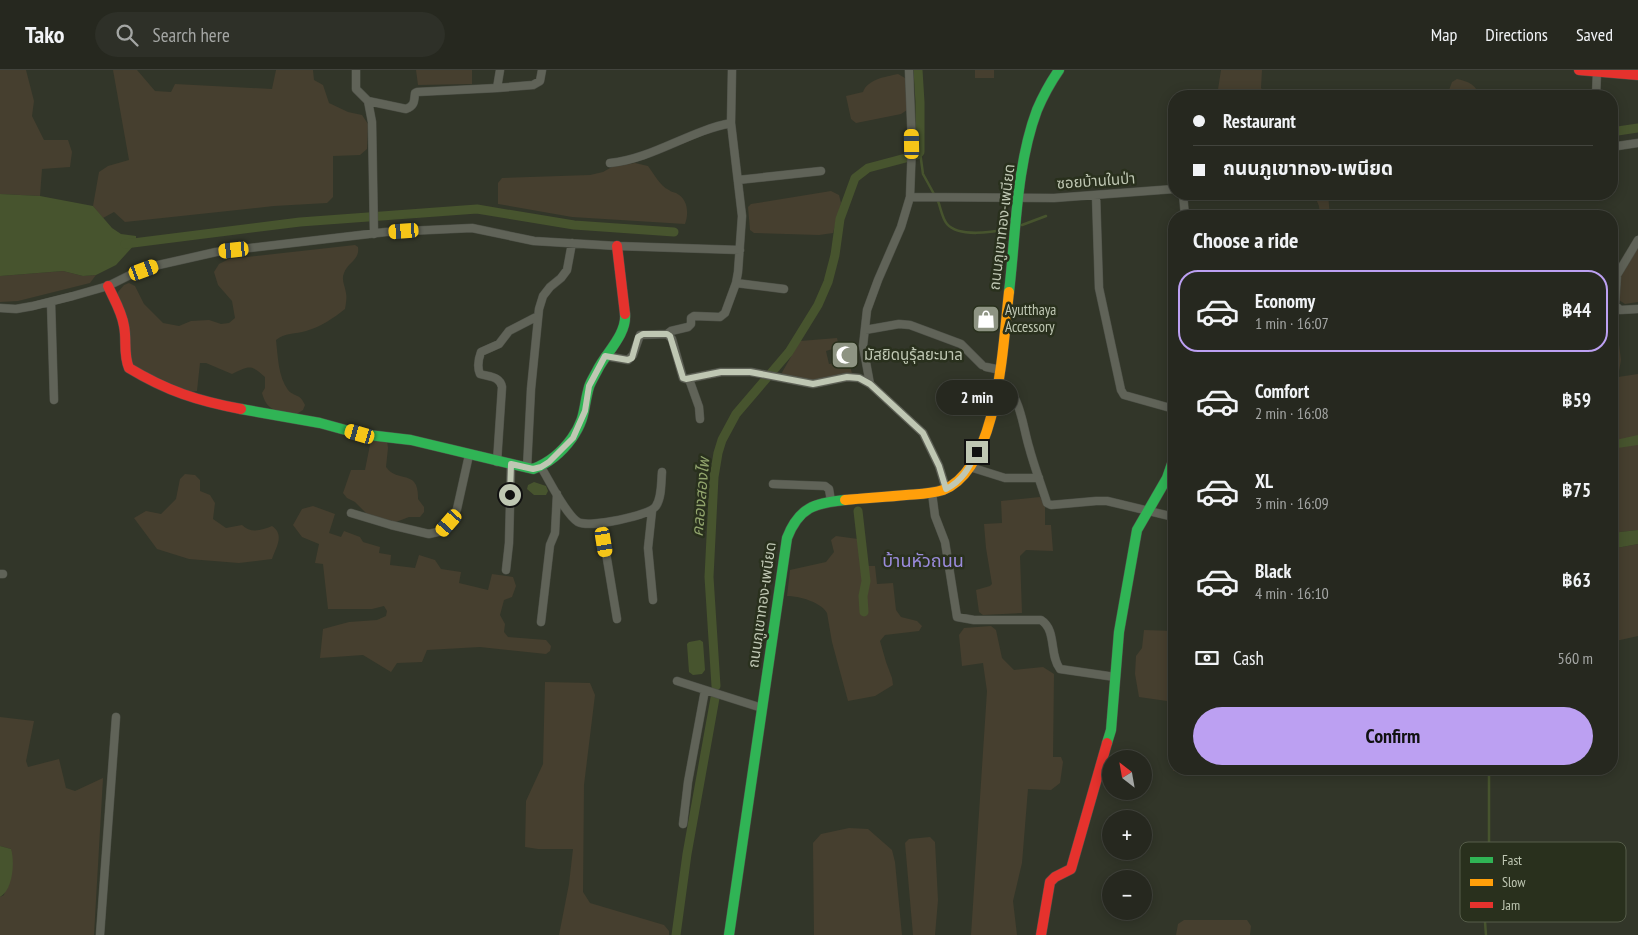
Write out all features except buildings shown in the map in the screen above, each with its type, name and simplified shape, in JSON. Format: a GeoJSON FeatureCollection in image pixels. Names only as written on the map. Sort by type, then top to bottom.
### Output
{"type":"FeatureCollection","features":[{"type":"Feature","properties":{"kind":"street"},"geometry":{"type":"LineString","coordinates":[[356,70],[356,89],[368,101],[406,109],[414,104],[415,93],[420,91],[497,88],[533,84],[540,81],[542,70]]}},
{"type":"Feature","properties":{"kind":"street"},"geometry":{"type":"LineString","coordinates":[[497,88],[500,70]]}},
{"type":"Feature","properties":{"kind":"street"},"geometry":{"type":"LineString","coordinates":[[605,356],[628,360],[633,355],[640,335],[667,334],[671,331],[688,327],[691,324],[691,318],[694,316],[722,316],[725,313],[736,283],[742,216],[731,123],[732,70]]}},
{"type":"Feature","properties":{"kind":"street"},"geometry":{"type":"LineString","coordinates":[[870,384],[863,346],[867,310],[892,250],[910,197],[912,144],[909,70]]}},
{"type":"Feature","properties":{"kind":"street","name":"ถนนภูเขาทอง-เพนียด"},"geometry":{"type":"LineString","coordinates":[[729,935],[787,538],[791,527],[803,512],[820,503],[932,493],[946,489],[959,481],[970,467],[985,438],[995,404],[1030,130],[1042,98],[1059,70]]}},
{"type":"Feature","properties":{"kind":"street"},"geometry":{"type":"LineString","coordinates":[[1579,70],[1638,76]]}},
{"type":"Feature","properties":{"kind":"street"},"geometry":{"type":"LineString","coordinates":[[1596,90],[1597,72]]}},
{"type":"Feature","properties":{"kind":"street"},"geometry":{"type":"LineString","coordinates":[[368,101],[372,122],[374,231]]}},
{"type":"Feature","properties":{"kind":"street"},"geometry":{"type":"LineString","coordinates":[[610,163],[624,162],[714,126],[731,123]]}},
{"type":"Feature","properties":{"kind":"street"},"geometry":{"type":"LineString","coordinates":[[1618,147],[1638,143]]}},
{"type":"Feature","properties":{"kind":"street"},"geometry":{"type":"LineString","coordinates":[[738,180],[821,171]]}},
{"type":"Feature","properties":{"kind":"street","name":"ซอยบ้านในป่า"},"geometry":{"type":"LineString","coordinates":[[910,197],[1020,198],[1168,189]]}},
{"type":"Feature","properties":{"kind":"street"},"geometry":{"type":"LineString","coordinates":[[1096,195],[1099,288],[1121,390],[1124,395],[1168,407]]}},
{"type":"Feature","properties":{"kind":"street"},"geometry":{"type":"LineString","coordinates":[[0,308],[16,309],[51,302],[108,286],[134,273],[154,266],[216,252],[374,231],[472,228],[534,241],[740,250]]}},
{"type":"Feature","properties":{"kind":"street"},"geometry":{"type":"LineString","coordinates":[[1618,273],[1638,240]]}},
{"type":"Feature","properties":{"kind":"street"},"geometry":{"type":"LineString","coordinates":[[527,468],[530,389],[538,316],[543,296],[550,287],[562,278],[567,270],[572,243]]}},
{"type":"Feature","properties":{"kind":"street"},"geometry":{"type":"LineString","coordinates":[[108,286],[124,323],[126,339],[125,358],[129,368],[174,392],[216,404],[320,423],[360,434],[411,440],[497,462],[533,469],[549,462],[576,434],[585,411],[589,386],[624,326],[625,318],[617,246]]}},
{"type":"Feature","properties":{"kind":"street"},"geometry":{"type":"LineString","coordinates":[[736,283],[784,289]]}},
{"type":"Feature","properties":{"kind":"street"},"geometry":{"type":"LineString","coordinates":[[51,302],[54,400]]}},
{"type":"Feature","properties":{"kind":"street"},"geometry":{"type":"LineString","coordinates":[[1618,308],[1620,310],[1638,309]]}},
{"type":"Feature","properties":{"kind":"street"},"geometry":{"type":"LineString","coordinates":[[497,462],[502,387],[501,382],[497,378],[480,374],[478,369],[479,358],[481,352],[499,344],[509,331],[538,316]]}},
{"type":"Feature","properties":{"kind":"street"},"geometry":{"type":"LineString","coordinates":[[865,330],[899,324],[910,325],[961,344],[984,366],[1000,375],[1016,400],[1047,503],[1051,505],[1107,501],[1168,516]]}},
{"type":"Feature","properties":{"kind":"street"},"geometry":{"type":"LineString","coordinates":[[667,334],[672,338],[683,378],[689,379],[721,372],[750,372],[813,384],[847,377],[859,378],[870,384],[923,433],[939,466],[946,489]]}},
{"type":"Feature","properties":{"kind":"street"},"geometry":{"type":"LineString","coordinates":[[689,379],[699,406],[700,418]]}},
{"type":"Feature","properties":{"kind":"street"},"geometry":{"type":"LineString","coordinates":[[351,513],[429,534],[442,531],[457,509],[469,455]]}},
{"type":"Feature","properties":{"kind":"street"},"geometry":{"type":"LineString","coordinates":[[506,570],[510,543],[511,464]]}},
{"type":"Feature","properties":{"kind":"street"},"geometry":{"type":"LineString","coordinates":[[541,467],[569,513],[578,522],[588,524],[601,523],[652,511]]}},
{"type":"Feature","properties":{"kind":"street"},"geometry":{"type":"LineString","coordinates":[[970,467],[1005,478],[1039,478]]}},
{"type":"Feature","properties":{"kind":"street"},"geometry":{"type":"LineString","coordinates":[[653,600],[648,548],[652,511],[659,497],[662,472]]}},
{"type":"Feature","properties":{"kind":"street"},"geometry":{"type":"LineString","coordinates":[[1041,935],[1050,882],[1055,876],[1066,873],[1071,869],[1111,730],[1119,632],[1137,530],[1168,475]]}},
{"type":"Feature","properties":{"kind":"street"},"geometry":{"type":"LineString","coordinates":[[773,484],[825,486],[829,489],[831,501]]}},
{"type":"Feature","properties":{"kind":"street"},"geometry":{"type":"LineString","coordinates":[[932,493],[935,516],[945,542],[957,617],[974,620],[1041,620],[1049,628],[1056,664],[1060,669],[1115,677]]}},
{"type":"Feature","properties":{"kind":"street"},"geometry":{"type":"LineString","coordinates":[[541,622],[550,546],[555,534],[557,494]]}},
{"type":"Feature","properties":{"kind":"street"},"geometry":{"type":"LineString","coordinates":[[601,523],[617,620]]}},
{"type":"Feature","properties":{"kind":"street"},"geometry":{"type":"LineString","coordinates":[[677,680],[762,708]]}},
{"type":"Feature","properties":{"kind":"street"},"geometry":{"type":"LineString","coordinates":[[683,824],[688,782],[705,690]]}},
{"type":"Feature","properties":{"kind":"street"},"geometry":{"type":"LineString","coordinates":[[100,935],[116,717]]}},
{"type":"Feature","properties":{"kind":"shaded area"},"geometry":{"type":"Polygon","coordinates":[[[0,70],[26,70],[34,101],[32,116],[44,140],[68,140],[72,152],[70,167],[42,169],[40,196],[0,194],[0,70]]]}},
{"type":"Feature","properties":{"kind":"shaded area"},"geometry":{"type":"Polygon","coordinates":[[[113,70],[137,70],[155,91],[171,92],[175,84],[272,89],[276,70],[313,70],[314,80],[323,85],[329,103],[348,112],[362,115],[368,124],[367,149],[360,155],[333,156],[333,197],[327,203],[274,206],[125,222],[114,212],[103,218],[93,206],[99,172],[108,166],[129,160],[113,70]]]}},
{"type":"Feature","properties":{"kind":"shaded area"},"geometry":{"type":"Polygon","coordinates":[[[416,70],[472,70],[472,84],[418,85],[416,70]]]}},
{"type":"Feature","properties":{"kind":"shaded area"},"geometry":{"type":"Polygon","coordinates":[[[975,70],[994,70],[994,78],[975,78],[975,70]]]}},
{"type":"Feature","properties":{"kind":"shaded area"},"geometry":{"type":"Polygon","coordinates":[[[1221,70],[1262,70],[1262,90],[1218,90],[1221,70]]]}},
{"type":"Feature","properties":{"kind":"shaded area"},"geometry":{"type":"Polygon","coordinates":[[[898,74],[905,78],[907,110],[901,114],[856,123],[851,119],[846,96],[863,92],[873,81],[898,74]]]}},
{"type":"Feature","properties":{"kind":"shaded area"},"geometry":{"type":"Polygon","coordinates":[[[1457,79],[1465,81],[1476,90],[1449,90],[1452,82],[1457,79]]]}},
{"type":"Feature","properties":{"kind":"shaded area"},"geometry":{"type":"Polygon","coordinates":[[[635,163],[648,166],[663,186],[683,199],[687,211],[685,224],[572,217],[498,204],[498,183],[502,178],[590,175],[603,172],[612,167],[635,163]]]}},
{"type":"Feature","properties":{"kind":"shaded area"},"geometry":{"type":"Polygon","coordinates":[[[831,191],[839,195],[841,203],[833,233],[819,235],[754,233],[750,230],[748,207],[751,204],[831,191]]]}},
{"type":"Feature","properties":{"kind":"shaded area"},"geometry":{"type":"Polygon","coordinates":[[[0,194],[40,196],[93,206],[112,228],[121,234],[136,236],[136,243],[116,265],[96,275],[83,276],[63,271],[0,276],[0,194]]]}},
{"type":"Feature","properties":{"kind":"shaded area"},"geometry":{"type":"Polygon","coordinates":[[[1316,200],[1329,200],[1329,210],[1319,210],[1316,200]]]}},
{"type":"Feature","properties":{"kind":"shaded area"},"geometry":{"type":"Polygon","coordinates":[[[355,245],[358,247],[356,258],[346,269],[343,276],[346,290],[345,309],[332,319],[316,327],[286,335],[276,340],[282,379],[288,390],[299,397],[305,405],[303,410],[295,415],[274,410],[267,404],[262,393],[265,388],[265,377],[253,368],[246,368],[232,374],[206,363],[200,363],[197,391],[190,392],[136,368],[132,363],[118,297],[118,292],[124,285],[129,283],[135,286],[144,304],[163,323],[179,326],[191,321],[209,320],[221,324],[229,323],[235,318],[232,301],[218,285],[214,272],[219,264],[229,259],[355,245]]]}},
{"type":"Feature","properties":{"kind":"shaded area"},"geometry":{"type":"Polygon","coordinates":[[[1638,246],[1638,302],[1625,304],[1619,300],[1620,278],[1630,257],[1638,246]]]}},
{"type":"Feature","properties":{"kind":"shaded area"},"geometry":{"type":"Polygon","coordinates":[[[63,271],[83,276],[96,275],[90,283],[18,301],[0,302],[0,276],[63,271]]]}},
{"type":"Feature","properties":{"kind":"shaded area"},"geometry":{"type":"Polygon","coordinates":[[[1618,336],[1621,360],[1618,377],[1618,336]]]}},
{"type":"Feature","properties":{"kind":"shaded area"},"geometry":{"type":"Polygon","coordinates":[[[837,338],[839,347],[826,351],[829,364],[849,360],[852,374],[813,382],[780,376],[800,341],[837,338]]]}},
{"type":"Feature","properties":{"kind":"shaded area"},"geometry":{"type":"Polygon","coordinates":[[[1638,374],[1638,530],[1618,532],[1618,377],[1638,374]]]}},
{"type":"Feature","properties":{"kind":"shaded area"},"geometry":{"type":"Polygon","coordinates":[[[1638,435],[1638,445],[1618,448],[1618,439],[1638,435]]]}},
{"type":"Feature","properties":{"kind":"shaded area"},"geometry":{"type":"Polygon","coordinates":[[[371,440],[387,441],[386,467],[396,475],[407,478],[415,483],[418,499],[424,507],[424,512],[420,517],[409,517],[396,522],[384,520],[366,513],[343,493],[351,470],[365,470],[371,440]]]}},
{"type":"Feature","properties":{"kind":"shaded area"},"geometry":{"type":"Polygon","coordinates":[[[185,474],[195,475],[200,480],[200,491],[210,495],[215,503],[213,519],[226,528],[242,525],[249,530],[260,530],[272,526],[279,537],[272,559],[239,563],[189,559],[157,549],[134,518],[146,511],[161,514],[176,499],[180,479],[185,474]]]}},
{"type":"Feature","properties":{"kind":"shaded area"},"geometry":{"type":"Polygon","coordinates":[[[534,482],[546,486],[548,491],[546,495],[534,495],[527,489],[528,485],[534,482]]]}},
{"type":"Feature","properties":{"kind":"shaded area"},"geometry":{"type":"Polygon","coordinates":[[[1040,497],[1045,507],[1045,525],[1051,525],[1053,551],[1026,550],[1020,556],[1022,613],[983,615],[979,612],[976,590],[992,584],[984,524],[1002,523],[1001,501],[1040,497]]]}},
{"type":"Feature","properties":{"kind":"shaded area"},"geometry":{"type":"Polygon","coordinates":[[[313,506],[335,514],[329,533],[341,537],[344,531],[360,537],[363,542],[380,547],[379,553],[391,555],[390,565],[415,568],[419,555],[435,560],[441,569],[461,572],[459,583],[488,590],[492,574],[513,577],[516,586],[512,597],[504,600],[500,615],[505,624],[504,632],[508,637],[546,640],[551,646],[550,651],[546,654],[480,647],[427,650],[422,662],[397,663],[391,672],[363,655],[320,658],[323,629],[349,622],[377,620],[386,616],[387,611],[384,606],[372,609],[328,609],[323,564],[315,563],[319,544],[302,537],[293,525],[302,509],[313,506]]]}},
{"type":"Feature","properties":{"kind":"shaded area"},"geometry":{"type":"Polygon","coordinates":[[[1638,530],[1638,544],[1618,548],[1618,532],[1638,530]]]}},
{"type":"Feature","properties":{"kind":"shaded area"},"geometry":{"type":"Polygon","coordinates":[[[836,536],[858,539],[862,566],[875,566],[877,584],[893,583],[896,610],[901,617],[917,621],[922,626],[919,631],[885,635],[880,641],[893,685],[875,696],[848,701],[832,642],[827,613],[820,606],[809,600],[787,596],[790,570],[826,562],[834,552],[831,540],[836,536]]]}},
{"type":"Feature","properties":{"kind":"shaded area"},"geometry":{"type":"Polygon","coordinates":[[[1638,544],[1638,636],[1618,640],[1618,548],[1638,544]]]}},
{"type":"Feature","properties":{"kind":"shaded area"},"geometry":{"type":"Polygon","coordinates":[[[991,626],[996,630],[1002,658],[1014,670],[1043,667],[1054,674],[1053,757],[1061,757],[1063,762],[1060,783],[1051,790],[1028,789],[1022,863],[1013,901],[1017,935],[971,935],[987,691],[983,663],[962,666],[959,635],[964,628],[991,626]]]}},
{"type":"Feature","properties":{"kind":"shaded area"},"geometry":{"type":"Polygon","coordinates":[[[1144,630],[1168,631],[1168,701],[1139,697],[1135,674],[1136,656],[1142,648],[1144,630]]]}},
{"type":"Feature","properties":{"kind":"shaded area"},"geometry":{"type":"Polygon","coordinates":[[[700,640],[703,642],[705,670],[702,674],[693,675],[689,672],[687,644],[700,640]]]}},
{"type":"Feature","properties":{"kind":"shaded area"},"geometry":{"type":"Polygon","coordinates":[[[545,682],[590,683],[595,695],[584,785],[583,892],[590,903],[664,925],[669,931],[669,935],[559,935],[569,884],[573,849],[525,847],[526,801],[543,764],[545,682]]]}},
{"type":"Feature","properties":{"kind":"shaded area"},"geometry":{"type":"Polygon","coordinates":[[[0,717],[34,721],[26,761],[28,767],[59,759],[66,788],[75,791],[103,778],[94,935],[0,935],[0,897],[4,895],[11,849],[0,846],[0,717]]]}},
{"type":"Feature","properties":{"kind":"shaded area"},"geometry":{"type":"Polygon","coordinates":[[[849,828],[868,829],[892,850],[895,862],[902,935],[814,935],[813,843],[821,834],[849,828]]]}},
{"type":"Feature","properties":{"kind":"shaded area"},"geometry":{"type":"Polygon","coordinates":[[[930,837],[935,842],[938,900],[935,935],[913,935],[905,843],[909,839],[930,837]]]}},
{"type":"Feature","properties":{"kind":"shaded area"},"geometry":{"type":"Polygon","coordinates":[[[0,846],[11,849],[13,861],[12,875],[8,888],[0,897],[0,846]]]}},
{"type":"Feature","properties":{"kind":"shaded area"},"geometry":{"type":"Polygon","coordinates":[[[1184,920],[1247,920],[1251,926],[1250,935],[1176,935],[1178,924],[1184,920]]]}},
{"type":"Feature","properties":{"kind":"waterway","name":"คลองสองไพ"},"geometry":{"type":"LineString","coordinates":[[716,686],[709,577],[714,477],[722,440],[736,414],[789,352],[818,305],[828,282],[835,255],[840,219],[855,178],[868,168],[917,155],[920,152],[918,70]]}},
{"type":"Feature","properties":{"kind":"waterway"},"geometry":{"type":"LineString","coordinates":[[1618,131],[1638,128]]}},
{"type":"Feature","properties":{"kind":"waterway"},"geometry":{"type":"LineString","coordinates":[[920,152],[923,174],[934,194]]}},
{"type":"Feature","properties":{"kind":"waterway"},"geometry":{"type":"LineString","coordinates":[[938,201],[944,219],[952,228],[968,233],[1009,229]]}},
{"type":"Feature","properties":{"kind":"waterway"},"geometry":{"type":"LineString","coordinates":[[125,244],[300,222],[477,209],[574,225],[674,232]]}},
{"type":"Feature","properties":{"kind":"waterway"},"geometry":{"type":"LineString","coordinates":[[1022,225],[1046,216]]}},
{"type":"Feature","properties":{"kind":"waterway"},"geometry":{"type":"LineString","coordinates":[[858,511],[866,581],[863,596],[864,612]]}},
{"type":"Feature","properties":{"kind":"waterway","name":"คลองสองไพ"},"geometry":{"type":"LineString","coordinates":[[676,935],[687,854],[715,698]]}},
{"type":"Feature","properties":{"kind":"waterway"},"geometry":{"type":"LineString","coordinates":[[1489,775],[1489,842]]}},
{"type":"Feature","properties":{"kind":"waterway"},"geometry":{"type":"LineString","coordinates":[[1485,922],[1486,935]]}},
{"type":"Feature","properties":{"kind":"traffic: fast"},"geometry":{"type":"LineString","coordinates":[[1009,292],[1018,200],[1030,131],[1037,110],[1059,70]]}},
{"type":"Feature","properties":{"kind":"traffic: fast"},"geometry":{"type":"LineString","coordinates":[[241,409],[320,423],[360,434],[411,440],[533,469],[550,460],[568,443],[577,431],[582,419],[590,385],[623,329],[625,314]]}},
{"type":"Feature","properties":{"kind":"traffic: fast"},"geometry":{"type":"LineString","coordinates":[[1107,743],[1111,730],[1119,632],[1137,530],[1168,475]]}},
{"type":"Feature","properties":{"kind":"traffic: fast"},"geometry":{"type":"LineString","coordinates":[[729,935],[787,538],[797,519],[809,508],[845,500]]}},
{"type":"Feature","properties":{"kind":"traffic: slow"},"geometry":{"type":"LineString","coordinates":[[845,500],[934,492],[943,490],[962,477],[976,457],[987,431],[995,402],[1009,292]]}},
{"type":"Feature","properties":{"kind":"traffic: jam"},"geometry":{"type":"LineString","coordinates":[[1579,70],[1638,75]]}},
{"type":"Feature","properties":{"kind":"traffic: jam"},"geometry":{"type":"LineString","coordinates":[[617,246],[625,314]]}},
{"type":"Feature","properties":{"kind":"traffic: jam"},"geometry":{"type":"LineString","coordinates":[[108,286],[123,321],[126,358],[129,368],[156,383],[183,394],[241,409]]}},
{"type":"Feature","properties":{"kind":"traffic: jam"},"geometry":{"type":"LineString","coordinates":[[1041,935],[1050,882],[1055,877],[1071,869],[1107,743]]}},
{"type":"Feature","properties":{"kind":"place","name":"Ayutthaya Accessory"},"geometry":{"type":"Point","coordinates":[986,319]}},
{"type":"Feature","properties":{"kind":"place","name":"มัสยิดนูรุ้ลยะมาล"},"geometry":{"type":"Point","coordinates":[845,355]}},
{"type":"Feature","properties":{"kind":"district","name":"บ้านหัวถนน"},"geometry":{"type":"Point","coordinates":[923,561]}},
{"type":"Feature","properties":{"kind":"route"},"geometry":{"type":"LineString","coordinates":[[510,495],[511,464],[533,469],[549,462],[576,434],[585,411],[589,386],[605,356],[628,360],[632,358],[638,337],[643,334],[667,334],[672,338],[683,378],[686,379],[721,372],[750,372],[813,384],[847,377],[859,378],[870,384],[923,433],[939,466],[946,489],[965,475],[977,452]]}}]}
